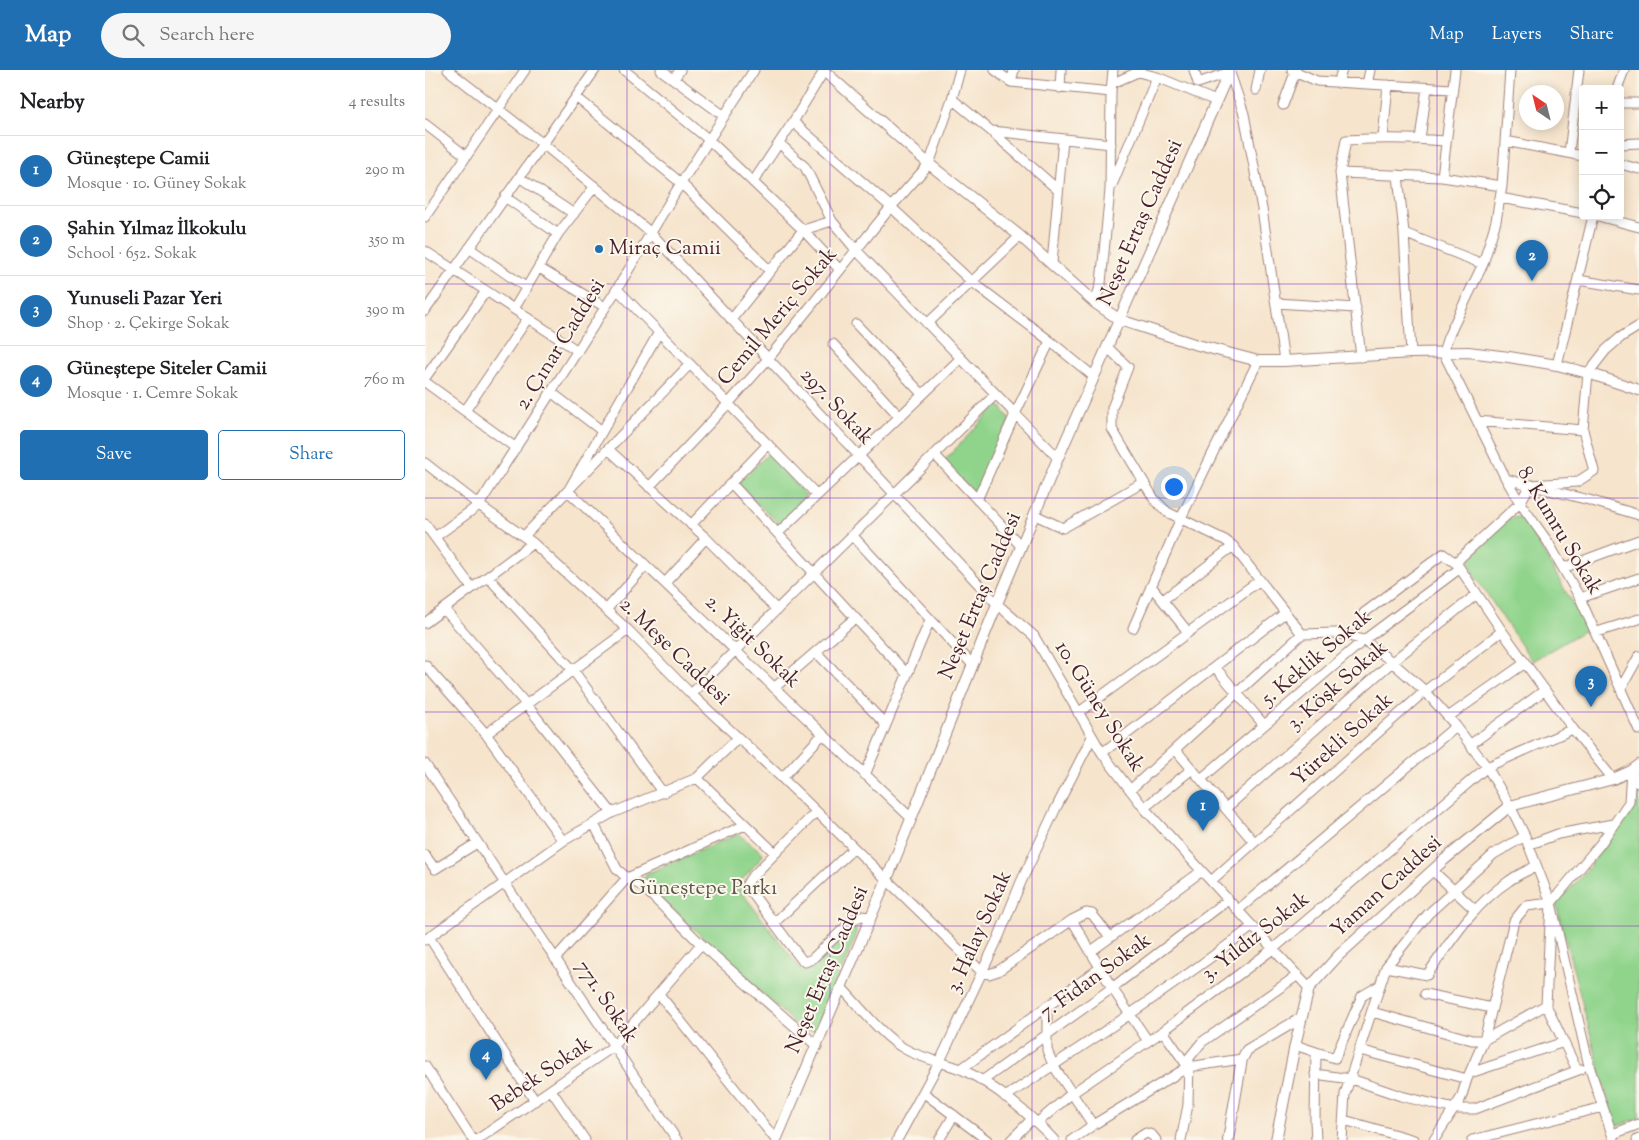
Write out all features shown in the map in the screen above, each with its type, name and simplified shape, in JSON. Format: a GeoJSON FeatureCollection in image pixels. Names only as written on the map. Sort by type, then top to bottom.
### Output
{"type":"FeatureCollection","features":[{"type":"Feature","properties":{"kind":"main road"},"geometry":{"type":"LineString","coordinates":[[823,70],[929,164],[1020,236],[1095,303],[1120,320],[1194,344],[1258,361],[1468,352],[1509,356],[1557,365],[1639,390]]}},
{"type":"Feature","properties":{"kind":"main road","name":"Neşet Ertaş Caddesi"},"geometry":{"type":"LineString","coordinates":[[776,1140],[887,879],[972,664],[1058,458],[1230,71]]}},
{"type":"Feature","properties":{"kind":"main road","name":"Yaman Caddesi"},"geometry":{"type":"LineString","coordinates":[[1276,1140],[1309,988],[1339,955],[1433,870],[1510,806],[1613,779],[1635,768]]}},
{"type":"Feature","properties":{"kind":"main road"},"geometry":{"type":"LineString","coordinates":[[1228,1140],[1242,1059],[1247,1050],[1301,1018]]}},
{"type":"Feature","properties":{"kind":"street","name":"297. Sokak"},"geometry":{"type":"LineString","coordinates":[[448,70],[460,74],[498,109],[651,233],[997,604]]}},
{"type":"Feature","properties":{"kind":"street"},"geometry":{"type":"LineString","coordinates":[[425,217],[525,70]]}},
{"type":"Feature","properties":{"kind":"street"},"geometry":{"type":"LineString","coordinates":[[425,311],[595,70]]}},
{"type":"Feature","properties":{"kind":"street"},"geometry":{"type":"LineString","coordinates":[[624,70],[708,139],[803,230],[841,270]]}},
{"type":"Feature","properties":{"kind":"street"},"geometry":{"type":"LineString","coordinates":[[661,70],[723,115]]}},
{"type":"Feature","properties":{"kind":"street"},"geometry":{"type":"LineString","coordinates":[[674,80],[680,70]]}},
{"type":"Feature","properties":{"kind":"street"},"geometry":{"type":"LineString","coordinates":[[753,182],[793,122],[823,70]]}},
{"type":"Feature","properties":{"kind":"street"},"geometry":{"type":"LineString","coordinates":[[929,164],[960,70]]}},
{"type":"Feature","properties":{"kind":"street"},"geometry":{"type":"LineString","coordinates":[[995,70],[1011,82],[1060,88],[1112,88],[1139,71],[1216,101]]}},
{"type":"Feature","properties":{"kind":"street"},"geometry":{"type":"LineString","coordinates":[[1011,82],[1014,70]]}},
{"type":"Feature","properties":{"kind":"street"},"geometry":{"type":"LineString","coordinates":[[1060,88],[1061,70]]}},
{"type":"Feature","properties":{"kind":"street"},"geometry":{"type":"LineString","coordinates":[[1095,303],[1101,283],[1110,190],[1113,70]]}},
{"type":"Feature","properties":{"kind":"street"},"geometry":{"type":"LineString","coordinates":[[1194,70],[1198,83],[1230,71],[1244,114],[1262,209],[1284,361]]}},
{"type":"Feature","properties":{"kind":"street"},"geometry":{"type":"LineString","coordinates":[[1256,90],[1260,70]]}},
{"type":"Feature","properties":{"kind":"street"},"geometry":{"type":"LineString","coordinates":[[1283,105],[1295,70],[1317,81],[1452,89]]}},
{"type":"Feature","properties":{"kind":"street"},"geometry":{"type":"LineString","coordinates":[[1338,83],[1343,70]]}},
{"type":"Feature","properties":{"kind":"street"},"geometry":{"type":"LineString","coordinates":[[1367,84],[1370,70]]}},
{"type":"Feature","properties":{"kind":"street"},"geometry":{"type":"LineString","coordinates":[[1442,177],[1455,70]]}},
{"type":"Feature","properties":{"kind":"street"},"geometry":{"type":"LineString","coordinates":[[1443,352],[1448,337],[1483,264],[1496,221],[1502,186],[1510,70]]}},
{"type":"Feature","properties":{"kind":"street"},"geometry":{"type":"LineString","coordinates":[[1569,153],[1579,70]]}},
{"type":"Feature","properties":{"kind":"street"},"geometry":{"type":"LineString","coordinates":[[1618,85],[1624,70]]}},
{"type":"Feature","properties":{"kind":"street","name":"2. Çınar Caddesi"},"geometry":{"type":"LineString","coordinates":[[479,505],[578,351],[708,139],[752,72]]}},
{"type":"Feature","properties":{"kind":"street"},"geometry":{"type":"LineString","coordinates":[[1110,190],[1157,77]]}},
{"type":"Feature","properties":{"kind":"street"},"geometry":{"type":"LineString","coordinates":[[1383,138],[1388,86]]}},
{"type":"Feature","properties":{"kind":"street"},"geometry":{"type":"LineString","coordinates":[[1420,139],[1427,88]]}},
{"type":"Feature","properties":{"kind":"street"},"geometry":{"type":"LineString","coordinates":[[576,97],[681,183],[770,271]]}},
{"type":"Feature","properties":{"kind":"street"},"geometry":{"type":"LineString","coordinates":[[952,99],[1058,190]]}},
{"type":"Feature","properties":{"kind":"street"},"geometry":{"type":"LineString","coordinates":[[1624,104],[1639,103]]}},
{"type":"Feature","properties":{"kind":"street"},"geometry":{"type":"LineString","coordinates":[[793,122],[891,207],[971,281],[1093,376]]}},
{"type":"Feature","properties":{"kind":"street"},"geometry":{"type":"LineString","coordinates":[[426,127],[467,156]]}},
{"type":"Feature","properties":{"kind":"street"},"geometry":{"type":"LineString","coordinates":[[991,131],[1111,144]]}},
{"type":"Feature","properties":{"kind":"street"},"geometry":{"type":"LineString","coordinates":[[1361,357],[1340,173],[1346,140],[1383,138],[1446,142]]}},
{"type":"Feature","properties":{"kind":"street"},"geometry":{"type":"LineString","coordinates":[[1052,263],[1063,139]]}},
{"type":"Feature","properties":{"kind":"street"},"geometry":{"type":"LineString","coordinates":[[1505,141],[1579,155]]}},
{"type":"Feature","properties":{"kind":"street"},"geometry":{"type":"LineString","coordinates":[[779,143],[805,168],[832,221],[857,250],[1058,458]]}},
{"type":"Feature","properties":{"kind":"street"},"geometry":{"type":"LineString","coordinates":[[1624,144],[1639,143]]}},
{"type":"Feature","properties":{"kind":"street","name":"Cemil Meriç Sokak"},"geometry":{"type":"LineString","coordinates":[[649,487],[768,359],[891,207],[929,164]]}},
{"type":"Feature","properties":{"kind":"street"},"geometry":{"type":"LineString","coordinates":[[1624,165],[1639,169]]}},
{"type":"Feature","properties":{"kind":"street"},"geometry":{"type":"LineString","coordinates":[[1340,173],[1442,177],[1502,186]]}},
{"type":"Feature","properties":{"kind":"street"},"geometry":{"type":"LineString","coordinates":[[1398,175],[1404,233],[1411,353]]}},
{"type":"Feature","properties":{"kind":"street"},"geometry":{"type":"LineString","coordinates":[[519,177],[574,214]]}},
{"type":"Feature","properties":{"kind":"street"},"geometry":{"type":"LineString","coordinates":[[514,309],[558,234],[595,186]]}},
{"type":"Feature","properties":{"kind":"street"},"geometry":{"type":"LineString","coordinates":[[505,197],[558,234]]}},
{"type":"Feature","properties":{"kind":"street"},"geometry":{"type":"LineString","coordinates":[[1500,198],[1579,212]]}},
{"type":"Feature","properties":{"kind":"street"},"geometry":{"type":"LineString","coordinates":[[1557,365],[1592,220]]}},
{"type":"Feature","properties":{"kind":"street"},"geometry":{"type":"LineString","coordinates":[[1613,220],[1639,227]]}},
{"type":"Feature","properties":{"kind":"street"},"geometry":{"type":"LineString","coordinates":[[731,320],[803,230],[832,221]]}},
{"type":"Feature","properties":{"kind":"street"},"geometry":{"type":"LineString","coordinates":[[1404,233],[1483,264]]}},
{"type":"Feature","properties":{"kind":"street"},"geometry":{"type":"LineString","coordinates":[[927,324],[1020,236]]}},
{"type":"Feature","properties":{"kind":"street"},"geometry":{"type":"LineString","coordinates":[[469,248],[527,288]]}},
{"type":"Feature","properties":{"kind":"street"},"geometry":{"type":"LineString","coordinates":[[425,251],[578,351]]}},
{"type":"Feature","properties":{"kind":"street"},"geometry":{"type":"LineString","coordinates":[[539,268],[605,307]]}},
{"type":"Feature","properties":{"kind":"street"},"geometry":{"type":"LineString","coordinates":[[1577,280],[1639,290]]}},
{"type":"Feature","properties":{"kind":"street"},"geometry":{"type":"LineString","coordinates":[[617,289],[817,495]]}},
{"type":"Feature","properties":{"kind":"street"},"geometry":{"type":"LineString","coordinates":[[425,378],[485,291]]}},
{"type":"Feature","properties":{"kind":"street"},"geometry":{"type":"LineString","coordinates":[[1276,303],[1355,308]]}},
{"type":"Feature","properties":{"kind":"street"},"geometry":{"type":"LineString","coordinates":[[465,411],[528,318]]}},
{"type":"Feature","properties":{"kind":"street"},"geometry":{"type":"LineString","coordinates":[[855,324],[922,394]]}},
{"type":"Feature","properties":{"kind":"street"},"geometry":{"type":"LineString","coordinates":[[1531,485],[1577,482],[1594,471],[1583,430],[1587,373],[1605,350],[1639,326]]}},
{"type":"Feature","properties":{"kind":"street"},"geometry":{"type":"LineString","coordinates":[[568,491],[659,332]]}},
{"type":"Feature","properties":{"kind":"street"},"geometry":{"type":"LineString","coordinates":[[977,500],[1050,341]]}},
{"type":"Feature","properties":{"kind":"street"},"geometry":{"type":"LineString","coordinates":[[833,344],[899,416]]}},
{"type":"Feature","properties":{"kind":"street"},"geometry":{"type":"LineString","coordinates":[[1107,347],[1128,367],[1112,408],[1112,429],[1154,499],[1167,512],[1225,540],[1233,546],[1302,634]]}},
{"type":"Feature","properties":{"kind":"street","name":"8. Kumru Sokak"},"geometry":{"type":"LineString","coordinates":[[1443,352],[1506,479],[1520,503],[1548,542],[1580,598],[1597,632],[1639,730]]}},
{"type":"Feature","properties":{"kind":"street"},"geometry":{"type":"LineString","coordinates":[[778,533],[961,358]]}},
{"type":"Feature","properties":{"kind":"street"},"geometry":{"type":"LineString","coordinates":[[1133,628],[1181,518],[1258,361]]}},
{"type":"Feature","properties":{"kind":"street"},"geometry":{"type":"LineString","coordinates":[[525,536],[690,364]]}},
{"type":"Feature","properties":{"kind":"street"},"geometry":{"type":"LineString","coordinates":[[425,382],[515,448]]}},
{"type":"Feature","properties":{"kind":"street"},"geometry":{"type":"LineString","coordinates":[[551,392],[602,431]]}},
{"type":"Feature","properties":{"kind":"street"},"geometry":{"type":"LineString","coordinates":[[691,694],[996,394]]}},
{"type":"Feature","properties":{"kind":"street"},"geometry":{"type":"LineString","coordinates":[[1477,421],[1583,430]]}},
{"type":"Feature","properties":{"kind":"street"},"geometry":{"type":"LineString","coordinates":[[691,525],[768,444]]}},
{"type":"Feature","properties":{"kind":"street"},"geometry":{"type":"LineString","coordinates":[[608,449],[706,538],[777,610]]}},
{"type":"Feature","properties":{"kind":"street"},"geometry":{"type":"LineString","coordinates":[[935,456],[1021,546]]}},
{"type":"Feature","properties":{"kind":"street","name":"2. Meşe Caddesi"},"geometry":{"type":"LineString","coordinates":[[425,463],[479,505],[533,543],[628,630],[691,694],[782,778],[981,972]]}},
{"type":"Feature","properties":{"kind":"street"},"geometry":{"type":"LineString","coordinates":[[1506,479],[1639,515]]}},
{"type":"Feature","properties":{"kind":"street"},"geometry":{"type":"LineString","coordinates":[[1035,515],[1063,528],[1144,482]]}},
{"type":"Feature","properties":{"kind":"street"},"geometry":{"type":"LineString","coordinates":[[731,483],[907,674]]}},
{"type":"Feature","properties":{"kind":"street","name":"5. Keklik Sokak"},"geometry":{"type":"LineString","coordinates":[[1201,779],[1364,640],[1458,567],[1459,559],[1520,503],[1531,485]]}},
{"type":"Feature","properties":{"kind":"street","name":"2. Yiğit Sokak"},"geometry":{"type":"LineString","coordinates":[[568,491],[911,818]]}},
{"type":"Feature","properties":{"kind":"street"},"geometry":{"type":"LineString","coordinates":[[435,537],[479,505]]}},
{"type":"Feature","properties":{"kind":"street"},"geometry":{"type":"LineString","coordinates":[[425,524],[472,588]]}},
{"type":"Feature","properties":{"kind":"street"},"geometry":{"type":"LineString","coordinates":[[853,536],[972,664]]}},
{"type":"Feature","properties":{"kind":"street"},"geometry":{"type":"LineString","coordinates":[[665,583],[706,538]]}},
{"type":"Feature","properties":{"kind":"street"},"geometry":{"type":"LineString","coordinates":[[1563,568],[1639,540]]}},
{"type":"Feature","properties":{"kind":"street"},"geometry":{"type":"LineString","coordinates":[[425,622],[533,543]]}},
{"type":"Feature","properties":{"kind":"street"},"geometry":{"type":"LineString","coordinates":[[1163,600],[1233,546]]}},
{"type":"Feature","properties":{"kind":"street"},"geometry":{"type":"LineString","coordinates":[[1364,612],[1443,554],[1458,567],[1573,729],[1613,779]]}},
{"type":"Feature","properties":{"kind":"street"},"geometry":{"type":"LineString","coordinates":[[606,610],[646,565]]}},
{"type":"Feature","properties":{"kind":"street"},"geometry":{"type":"LineString","coordinates":[[488,576],[573,670],[663,793]]}},
{"type":"Feature","properties":{"kind":"street"},"geometry":{"type":"LineString","coordinates":[[1580,598],[1639,578]]}},
{"type":"Feature","properties":{"kind":"street"},"geometry":{"type":"LineString","coordinates":[[1078,713],[1260,580]]}},
{"type":"Feature","properties":{"kind":"street"},"geometry":{"type":"LineString","coordinates":[[1151,586],[1188,632]]}},
{"type":"Feature","properties":{"kind":"street","name":"3. Köşk Sokak"},"geometry":{"type":"LineString","coordinates":[[1226,808],[1392,662],[1477,594]]}},
{"type":"Feature","properties":{"kind":"street","name":"10. Güney Sokak"},"geometry":{"type":"LineString","coordinates":[[997,604],[1034,636],[1102,753],[1144,808],[1309,988]]}},
{"type":"Feature","properties":{"kind":"street"},"geometry":{"type":"LineString","coordinates":[[444,609],[526,704],[612,814]]}},
{"type":"Feature","properties":{"kind":"street"},"geometry":{"type":"LineString","coordinates":[[1102,753],[1285,613]]}},
{"type":"Feature","properties":{"kind":"street"},"geometry":{"type":"LineString","coordinates":[[774,688],[855,618]]}},
{"type":"Feature","properties":{"kind":"street"},"geometry":{"type":"LineString","coordinates":[[1597,632],[1639,619]]}},
{"type":"Feature","properties":{"kind":"street"},"geometry":{"type":"LineString","coordinates":[[865,775],[930,620]]}},
{"type":"Feature","properties":{"kind":"street"},"geometry":{"type":"LineString","coordinates":[[486,734],[628,630]]}},
{"type":"Feature","properties":{"kind":"street","name":"Yürekli Sokak"},"geometry":{"type":"LineString","coordinates":[[1211,881],[1425,691],[1503,631]]}},
{"type":"Feature","properties":{"kind":"street"},"geometry":{"type":"LineString","coordinates":[[1130,790],[1302,634],[1337,633],[1364,640],[1425,691],[1456,726],[1487,767],[1510,806],[1551,902],[1589,1066],[1613,1137],[1639,1124]]}},
{"type":"Feature","properties":{"kind":"street"},"geometry":{"type":"LineString","coordinates":[[816,652],[886,725]]}},
{"type":"Feature","properties":{"kind":"street"},"geometry":{"type":"LineString","coordinates":[[1621,688],[1639,658]]}},
{"type":"Feature","properties":{"kind":"street"},"geometry":{"type":"LineString","coordinates":[[1448,717],[1525,663]]}},
{"type":"Feature","properties":{"kind":"street"},"geometry":{"type":"LineString","coordinates":[[425,665],[486,734],[563,841]]}},
{"type":"Feature","properties":{"kind":"street"},"geometry":{"type":"LineString","coordinates":[[1215,667],[1264,725]]}},
{"type":"Feature","properties":{"kind":"street"},"geometry":{"type":"LineString","coordinates":[[1471,744],[1545,690]]}},
{"type":"Feature","properties":{"kind":"street"},"geometry":{"type":"LineString","coordinates":[[1238,910],[1456,726]]}},
{"type":"Feature","properties":{"kind":"street","name":"3. Yıldız Sokak"},"geometry":{"type":"LineString","coordinates":[[1011,1140],[1071,1094],[1163,1031],[1273,949],[1487,767],[1573,729]]}},
{"type":"Feature","properties":{"kind":"street"},"geometry":{"type":"LineString","coordinates":[[782,778],[823,734]]}},
{"type":"Feature","properties":{"kind":"street","name":"3. Halay Sokak"},"geometry":{"type":"LineString","coordinates":[[901,1139],[940,1062],[999,936],[1050,819],[1092,737]]}},
{"type":"Feature","properties":{"kind":"street"},"geometry":{"type":"LineString","coordinates":[[535,1101],[427,939],[563,841],[612,814],[697,778],[738,738]]}},
{"type":"Feature","properties":{"kind":"street"},"geometry":{"type":"LineString","coordinates":[[1175,749],[1254,842]]}},
{"type":"Feature","properties":{"kind":"street","name":"771. Sokak"},"geometry":{"type":"LineString","coordinates":[[425,764],[677,1140]]}},
{"type":"Feature","properties":{"kind":"street"},"geometry":{"type":"LineString","coordinates":[[1635,768],[1639,784]]}},
{"type":"Feature","properties":{"kind":"street"},"geometry":{"type":"LineString","coordinates":[[1577,1070],[1547,1005],[1551,902],[1601,843],[1629,802],[1635,768]]}},
{"type":"Feature","properties":{"kind":"street"},"geometry":{"type":"LineString","coordinates":[[1144,808],[1192,769]]}},
{"type":"Feature","properties":{"kind":"street"},"geometry":{"type":"LineString","coordinates":[[697,778],[775,853]]}},
{"type":"Feature","properties":{"kind":"street"},"geometry":{"type":"LineString","coordinates":[[816,812],[750,879],[747,884],[749,889],[801,959],[807,962],[854,919],[861,916],[870,917]]}},
{"type":"Feature","properties":{"kind":"street"},"geometry":{"type":"LineString","coordinates":[[594,824],[617,869],[627,878],[642,886],[701,944],[817,1046]]}},
{"type":"Feature","properties":{"kind":"street"},"geometry":{"type":"LineString","coordinates":[[555,959],[627,878],[745,824]]}},
{"type":"Feature","properties":{"kind":"street"},"geometry":{"type":"LineString","coordinates":[[1342,1140],[1345,1094],[1385,967],[1429,914],[1494,854],[1526,841],[1613,824]]}},
{"type":"Feature","properties":{"kind":"street"},"geometry":{"type":"LineString","coordinates":[[425,855],[435,869],[477,842]]}},
{"type":"Feature","properties":{"kind":"street"},"geometry":{"type":"LineString","coordinates":[[774,923],[853,849]]}},
{"type":"Feature","properties":{"kind":"street"},"geometry":{"type":"LineString","coordinates":[[1385,967],[1427,975],[1475,910],[1508,881],[1536,866]]}},
{"type":"Feature","properties":{"kind":"street"},"geometry":{"type":"LineString","coordinates":[[1433,870],[1475,910]]}},
{"type":"Feature","properties":{"kind":"street"},"geometry":{"type":"LineString","coordinates":[[1090,952],[1202,871]]}},
{"type":"Feature","properties":{"kind":"street","name":"7. Fidan Sokak"},"geometry":{"type":"LineString","coordinates":[[982,1081],[1112,988],[1229,900]]}},
{"type":"Feature","properties":{"kind":"street"},"geometry":{"type":"LineString","coordinates":[[1434,1140],[1461,1098],[1484,1040],[1514,921],[1526,906],[1551,902]]}},
{"type":"Feature","properties":{"kind":"street"},"geometry":{"type":"LineString","coordinates":[[981,972],[989,974],[997,971],[1072,920],[1086,913],[1092,914],[1110,938]]}},
{"type":"Feature","properties":{"kind":"street"},"geometry":{"type":"LineString","coordinates":[[1072,920],[1112,988],[1147,1041]]}},
{"type":"Feature","properties":{"kind":"street"},"geometry":{"type":"LineString","coordinates":[[1005,1097],[1204,964],[1253,926]]}},
{"type":"Feature","properties":{"kind":"street","name":"Bebek Sokak"},"geometry":{"type":"LineString","coordinates":[[475,1140],[614,1046],[701,944]]}},
{"type":"Feature","properties":{"kind":"street"},"geometry":{"type":"LineString","coordinates":[[961,1070],[1100,968]]}},
{"type":"Feature","properties":{"kind":"street"},"geometry":{"type":"LineString","coordinates":[[1181,1140],[1188,1105],[1189,1058],[1201,1042],[1298,976]]}},
{"type":"Feature","properties":{"kind":"street"},"geometry":{"type":"LineString","coordinates":[[1295,1046],[1335,1058],[1362,996],[1379,986]]}},
{"type":"Feature","properties":{"kind":"street"},"geometry":{"type":"LineString","coordinates":[[841,988],[893,1040],[905,1049],[961,1070],[982,1081],[1034,1121],[1050,1138]]}},
{"type":"Feature","properties":{"kind":"street"},"geometry":{"type":"LineString","coordinates":[[659,994],[776,1140]]}},
{"type":"Feature","properties":{"kind":"street"},"geometry":{"type":"LineString","coordinates":[[1425,994],[1492,1008]]}},
{"type":"Feature","properties":{"kind":"street"},"geometry":{"type":"LineString","coordinates":[[1372,1012],[1472,1040],[1484,1040],[1547,1005]]}},
{"type":"Feature","properties":{"kind":"street"},"geometry":{"type":"LineString","coordinates":[[1047,1006],[1047,1050],[1053,1065],[1093,1125]]}},
{"type":"Feature","properties":{"kind":"street"},"geometry":{"type":"LineString","coordinates":[[1163,1031],[1188,1067]]}},
{"type":"Feature","properties":{"kind":"street"},"geometry":{"type":"LineString","coordinates":[[1360,1050],[1469,1076],[1564,1042]]}},
{"type":"Feature","properties":{"kind":"street"},"geometry":{"type":"LineString","coordinates":[[1316,1052],[1316,1140]]}},
{"type":"Feature","properties":{"kind":"street"},"geometry":{"type":"LineString","coordinates":[[1072,1140],[1093,1125],[1188,1067],[1242,1059]]}},
{"type":"Feature","properties":{"kind":"street"},"geometry":{"type":"LineString","coordinates":[[425,1066],[475,1140]]}},
{"type":"Feature","properties":{"kind":"street"},"geometry":{"type":"LineString","coordinates":[[1315,1074],[1351,1079],[1401,1096],[1455,1109],[1475,1109],[1589,1066]]}},
{"type":"Feature","properties":{"kind":"street"},"geometry":{"type":"LineString","coordinates":[[551,1090],[585,1140]]}},
{"type":"Feature","properties":{"kind":"street"},"geometry":{"type":"LineString","coordinates":[[924,1093],[987,1140]]}},
{"type":"Feature","properties":{"kind":"street"},"geometry":{"type":"LineString","coordinates":[[1472,1140],[1603,1107]]}},
{"type":"Feature","properties":{"kind":"street"},"geometry":{"type":"LineString","coordinates":[[939,1140],[953,1114]]}},
{"type":"Feature","properties":{"kind":"street"},"geometry":{"type":"LineString","coordinates":[[1344,1120],[1414,1140]]}},
{"type":"Feature","properties":{"kind":"street"},"geometry":{"type":"LineString","coordinates":[[1135,1140],[1146,1133],[1152,1135],[1156,1140]]}},
{"type":"Feature","properties":{"kind":"green space"},"geometry":{"type":"Polygon","coordinates":[[[997,405],[1001,407],[1010,419],[977,490],[972,491],[943,462],[997,405]]]}},
{"type":"Feature","properties":{"kind":"green space"},"geometry":{"type":"Polygon","coordinates":[[[768,454],[806,495],[782,523],[779,524],[739,486],[739,482],[768,454]]]}},
{"type":"Feature","properties":{"kind":"green space"},"geometry":{"type":"Polygon","coordinates":[[[1519,517],[1526,523],[1587,629],[1532,661],[1476,578],[1469,560],[1507,519],[1519,517]]]}},
{"type":"Feature","properties":{"kind":"green space"},"geometry":{"type":"Polygon","coordinates":[[[1636,786],[1639,792],[1639,1118],[1615,1127],[1556,904],[1587,870],[1633,805],[1636,786]]]}},
{"type":"Feature","properties":{"kind":"green space","name":"Güneştepe Parkı"},"geometry":{"type":"Polygon","coordinates":[[[738,834],[763,853],[762,857],[739,883],[740,890],[803,972],[807,971],[850,929],[855,928],[856,930],[856,936],[817,1027],[814,1030],[805,1031],[799,1028],[645,883],[644,878],[648,873],[738,834]]]}},
{"type":"Feature","properties":{"kind":"place","name":"Miraç Camii"},"geometry":{"type":"Point","coordinates":[599,249]}},
{"type":"Feature","properties":{"kind":"place","name":"Şahin Yılmaz İlkokulu"},"geometry":{"type":"Point","coordinates":[1532,281]}},
{"type":"Feature","properties":{"kind":"place","name":"Yunuseli Pazar Yeri"},"geometry":{"type":"Point","coordinates":[1591,707]}},
{"type":"Feature","properties":{"kind":"place","name":"Güneştepe Camii"},"geometry":{"type":"Point","coordinates":[1203,831]}},
{"type":"Feature","properties":{"kind":"place","name":"Güneştepe Siteler Camii"},"geometry":{"type":"Point","coordinates":[486,1080]}}]}
